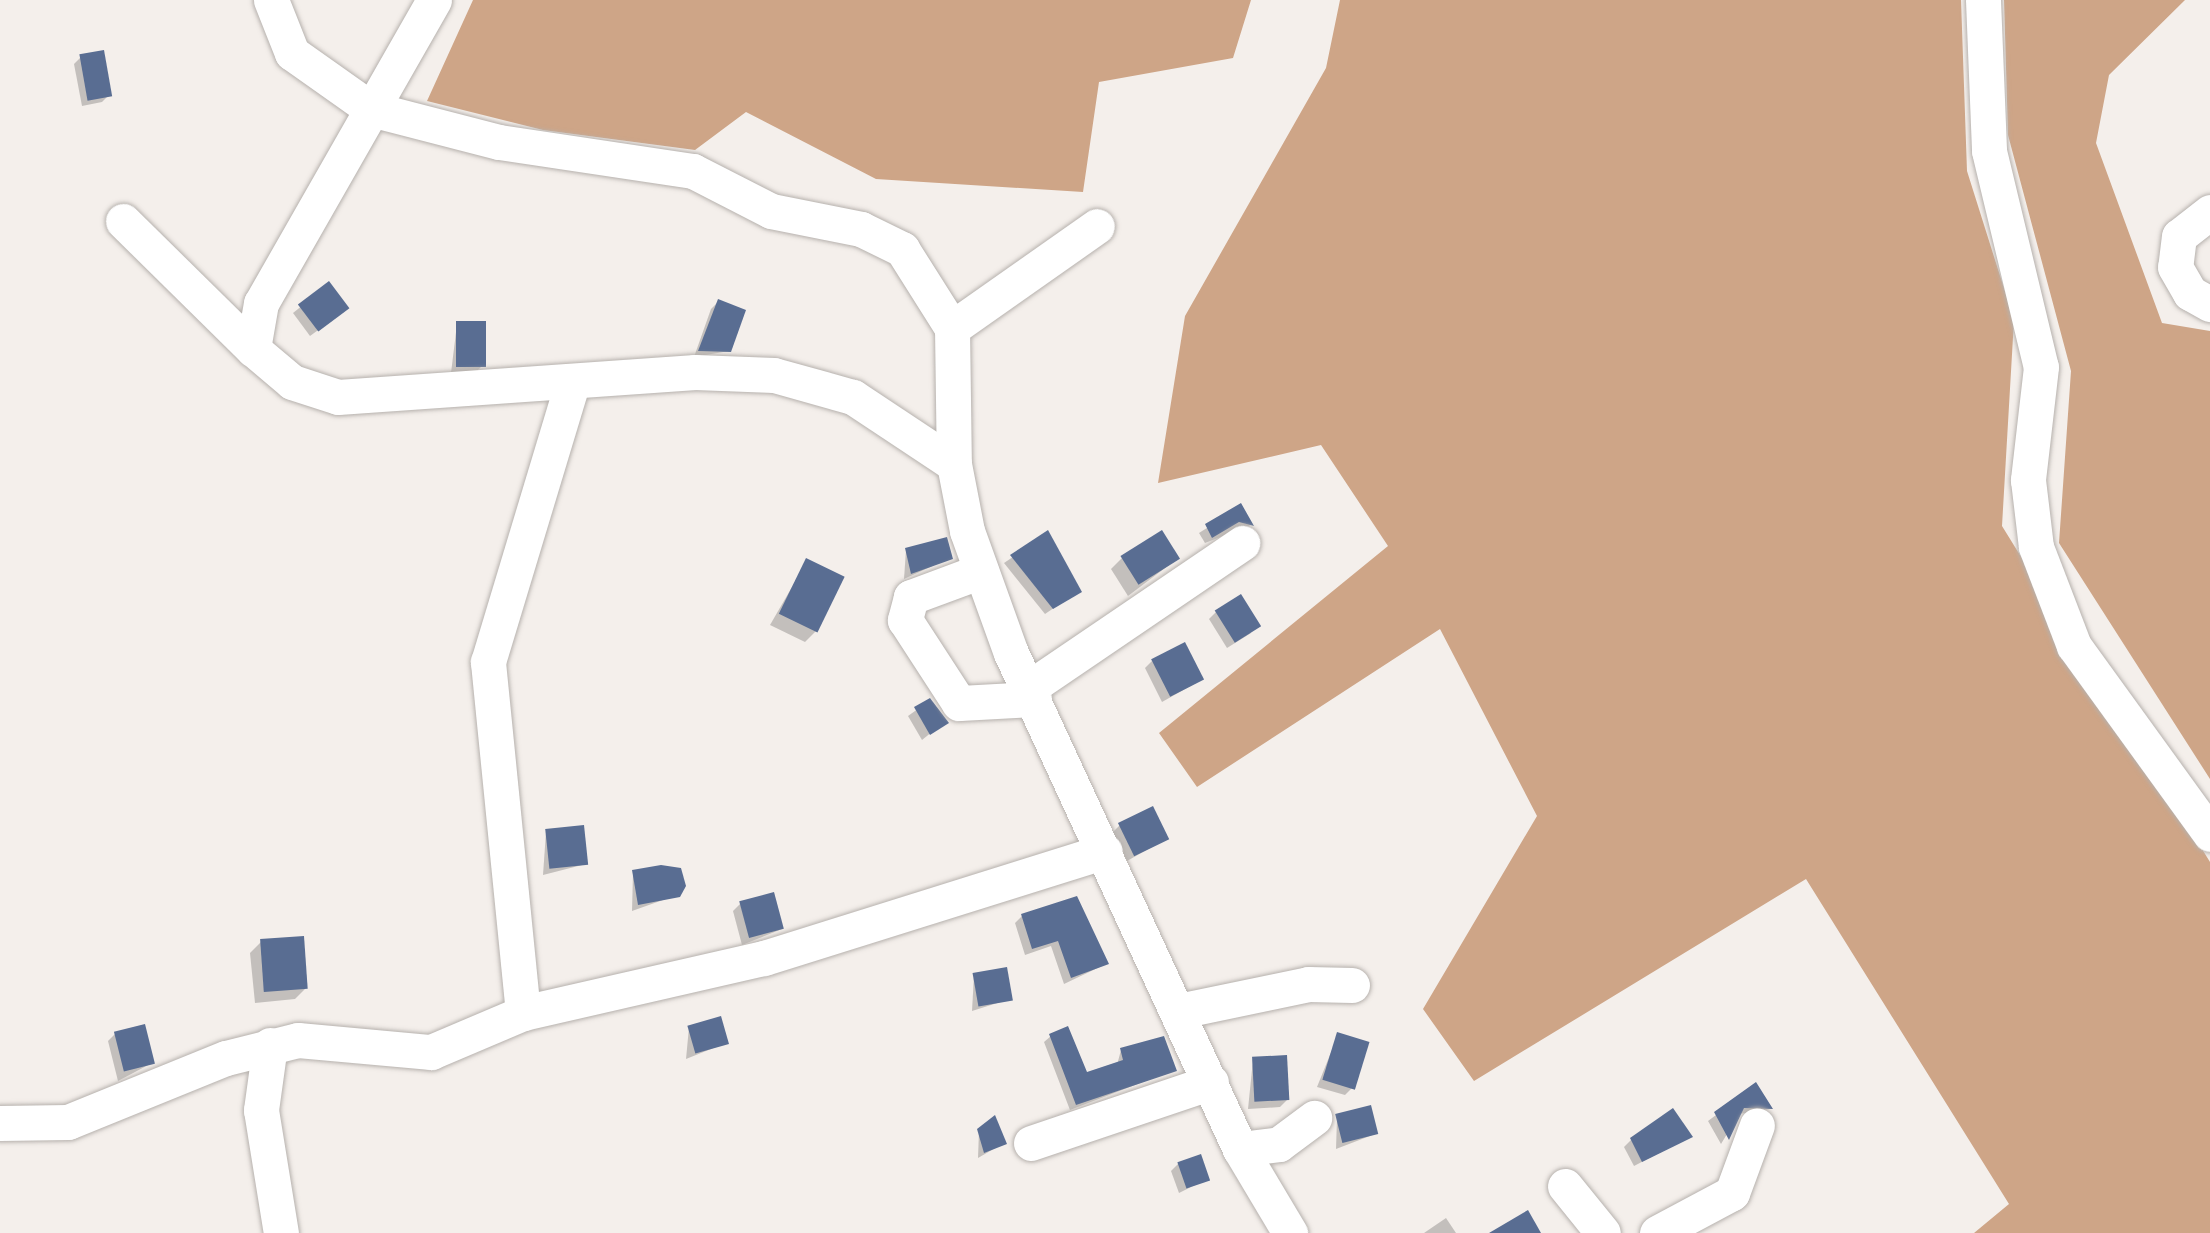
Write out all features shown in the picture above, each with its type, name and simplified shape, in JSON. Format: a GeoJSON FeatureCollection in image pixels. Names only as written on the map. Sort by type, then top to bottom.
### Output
{"type":"FeatureCollection","features":[{"type":"Feature","properties":{"kind":"street"},"geometry":{"type":"LineString","coordinates":[[272,0],[292,53],[371,109],[499,142],[693,171],[772,211],[880,235],[923,275],[952,328],[954,464],[981,571],[1031,694],[1240,1149],[1290,1233]]}},
{"type":"Feature","properties":{"kind":"street"},"geometry":{"type":"LineString","coordinates":[[253,349],[261,303],[434,0]]}},
{"type":"Feature","properties":{"kind":"street"},"geometry":{"type":"LineString","coordinates":[[1984,0],[1988,152],[2041,367],[2028,480],[2036,547],[2074,646],[2210,834]]}},
{"type":"Feature","properties":{"kind":"street"},"geometry":{"type":"LineString","coordinates":[[2210,212],[2179,236],[2174,267],[2190,294],[2210,304]]}},
{"type":"Feature","properties":{"kind":"street"},"geometry":{"type":"LineString","coordinates":[[123,221],[253,349],[292,382],[338,397],[572,384],[695,372],[824,384],[906,425],[954,464]]}},
{"type":"Feature","properties":{"kind":"street"},"geometry":{"type":"LineString","coordinates":[[952,328],[1097,226]]}},
{"type":"Feature","properties":{"kind":"street"},"geometry":{"type":"LineString","coordinates":[[524,1013],[488,662],[572,384]]}},
{"type":"Feature","properties":{"kind":"street"},"geometry":{"type":"LineString","coordinates":[[981,571],[911,597],[904,620],[959,703],[1031,694],[1242,543]]}},
{"type":"Feature","properties":{"kind":"street"},"geometry":{"type":"LineString","coordinates":[[0,1123],[68,1122],[270,1045],[325,1039],[431,1052],[524,1013],[783,952],[1105,851]]}},
{"type":"Feature","properties":{"kind":"street"},"geometry":{"type":"LineString","coordinates":[[1179,1011],[1308,984],[1352,984]]}},
{"type":"Feature","properties":{"kind":"street"},"geometry":{"type":"LineString","coordinates":[[270,1045],[261,1110],[281,1233]]}},
{"type":"Feature","properties":{"kind":"street"},"geometry":{"type":"LineString","coordinates":[[1032,1143],[1211,1082]]}},
{"type":"Feature","properties":{"kind":"street"},"geometry":{"type":"LineString","coordinates":[[1240,1149],[1279,1144],[1314,1118]]}},
{"type":"Feature","properties":{"kind":"street"},"geometry":{"type":"LineString","coordinates":[[1657,1233],[1732,1193],[1757,1125]]}},
{"type":"Feature","properties":{"kind":"street"},"geometry":{"type":"LineString","coordinates":[[1565,1186],[1602,1233]]}},
{"type":"Feature","properties":{"kind":"shaded area"},"geometry":{"type":"Polygon","coordinates":[[[473,0],[1251,0],[1233,58],[1099,82],[1083,192],[876,179],[746,112],[695,150],[543,130],[427,101],[473,0]]]}},
{"type":"Feature","properties":{"kind":"shaded area"},"geometry":{"type":"Polygon","coordinates":[[[1340,0],[1961,0],[1967,171],[2014,320],[2002,526],[2210,862],[2210,1233],[1974,1233],[2009,1204],[1806,879],[1474,1081],[1423,1009],[1537,816],[1440,629],[1197,787],[1159,733],[1388,546],[1321,445],[1158,483],[1185,316],[1326,68],[1340,0]]]}},
{"type":"Feature","properties":{"kind":"shaded area"},"geometry":{"type":"Polygon","coordinates":[[[2004,0],[2185,0],[2109,75],[2096,143],[2162,323],[2210,331],[2210,779],[2059,543],[2071,371],[2008,135],[2004,0]]]}},
{"type":"Feature","properties":{"kind":"building"},"geometry":{"type":"Polygon","coordinates":[[[104,50],[112,96],[88,101],[79,54],[104,50]]]}},
{"type":"Feature","properties":{"kind":"building"},"geometry":{"type":"Polygon","coordinates":[[[329,281],[349,308],[318,332],[298,304],[329,281]]]}},
{"type":"Feature","properties":{"kind":"building"},"geometry":{"type":"Polygon","coordinates":[[[718,299],[746,310],[731,352],[698,351],[718,299]]]}},
{"type":"Feature","properties":{"kind":"building"},"geometry":{"type":"Polygon","coordinates":[[[456,321],[486,321],[486,367],[456,367],[456,321]]]}},
{"type":"Feature","properties":{"kind":"building"},"geometry":{"type":"Polygon","coordinates":[[[1241,503],[1254,526],[1239,522],[1212,538],[1205,524],[1241,503]]]}},
{"type":"Feature","properties":{"kind":"building"},"geometry":{"type":"Polygon","coordinates":[[[1048,530],[1082,592],[1053,609],[1010,555],[1048,530]]]}},
{"type":"Feature","properties":{"kind":"building"},"geometry":{"type":"Polygon","coordinates":[[[1162,530],[1180,559],[1138,585],[1120,556],[1162,530]]]}},
{"type":"Feature","properties":{"kind":"building"},"geometry":{"type":"Polygon","coordinates":[[[947,537],[953,559],[911,574],[905,548],[947,537]]]}},
{"type":"Feature","properties":{"kind":"building"},"geometry":{"type":"Polygon","coordinates":[[[806,558],[845,577],[817,633],[779,614],[806,558]]]}},
{"type":"Feature","properties":{"kind":"building"},"geometry":{"type":"Polygon","coordinates":[[[1241,594],[1261,626],[1235,643],[1215,610],[1241,594]]]}},
{"type":"Feature","properties":{"kind":"building"},"geometry":{"type":"Polygon","coordinates":[[[1185,642],[1204,679],[1170,697],[1151,659],[1185,642]]]}},
{"type":"Feature","properties":{"kind":"building"},"geometry":{"type":"Polygon","coordinates":[[[930,698],[949,723],[930,735],[914,707],[930,698]]]}},
{"type":"Feature","properties":{"kind":"building"},"geometry":{"type":"Polygon","coordinates":[[[1153,806],[1169,839],[1134,856],[1118,823],[1153,806]]]}},
{"type":"Feature","properties":{"kind":"building"},"geometry":{"type":"Polygon","coordinates":[[[584,825],[588,865],[549,869],[545,829],[584,825]]]}},
{"type":"Feature","properties":{"kind":"building"},"geometry":{"type":"Polygon","coordinates":[[[661,865],[681,868],[686,886],[680,897],[638,905],[632,870],[661,865]]]}},
{"type":"Feature","properties":{"kind":"building"},"geometry":{"type":"Polygon","coordinates":[[[774,892],[784,929],[749,938],[739,901],[774,892]]]}},
{"type":"Feature","properties":{"kind":"building"},"geometry":{"type":"Polygon","coordinates":[[[1077,896],[1109,964],[1071,978],[1058,941],[1032,949],[1021,914],[1077,896]]]}},
{"type":"Feature","properties":{"kind":"building"},"geometry":{"type":"Polygon","coordinates":[[[304,936],[308,989],[264,992],[260,939],[304,936]]]}},
{"type":"Feature","properties":{"kind":"building"},"geometry":{"type":"Polygon","coordinates":[[[1007,967],[1013,1000],[978,1007],[973,973],[1007,967]]]}},
{"type":"Feature","properties":{"kind":"building"},"geometry":{"type":"Polygon","coordinates":[[[721,1016],[729,1044],[695,1054],[687,1026],[721,1016]]]}},
{"type":"Feature","properties":{"kind":"building"},"geometry":{"type":"Polygon","coordinates":[[[145,1024],[155,1064],[124,1072],[114,1032],[145,1024]]]}},
{"type":"Feature","properties":{"kind":"building"},"geometry":{"type":"Polygon","coordinates":[[[1068,1026],[1087,1072],[1123,1060],[1120,1048],[1164,1036],[1177,1071],[1076,1105],[1049,1034],[1068,1026]]]}},
{"type":"Feature","properties":{"kind":"building"},"geometry":{"type":"Polygon","coordinates":[[[1337,1032],[1370,1042],[1355,1090],[1322,1080],[1337,1032]]]}},
{"type":"Feature","properties":{"kind":"building"},"geometry":{"type":"Polygon","coordinates":[[[1287,1055],[1289,1100],[1254,1102],[1252,1057],[1287,1055]]]}},
{"type":"Feature","properties":{"kind":"building"},"geometry":{"type":"Polygon","coordinates":[[[1756,1082],[1773,1109],[1744,1108],[1729,1140],[1714,1112],[1756,1082]]]}},
{"type":"Feature","properties":{"kind":"building"},"geometry":{"type":"Polygon","coordinates":[[[1371,1105],[1378,1134],[1342,1143],[1335,1114],[1371,1105]]]}},
{"type":"Feature","properties":{"kind":"building"},"geometry":{"type":"Polygon","coordinates":[[[1673,1108],[1693,1137],[1642,1162],[1630,1138],[1673,1108]]]}},
{"type":"Feature","properties":{"kind":"building"},"geometry":{"type":"Polygon","coordinates":[[[995,1115],[1007,1144],[984,1153],[977,1129],[995,1115]]]}},
{"type":"Feature","properties":{"kind":"building"},"geometry":{"type":"Polygon","coordinates":[[[1201,1154],[1210,1180],[1186,1189],[1177,1162],[1201,1154]]]}},
{"type":"Feature","properties":{"kind":"building"},"geometry":{"type":"Polygon","coordinates":[[[1528,1210],[1541,1233],[1489,1233],[1528,1210]]]}}]}
